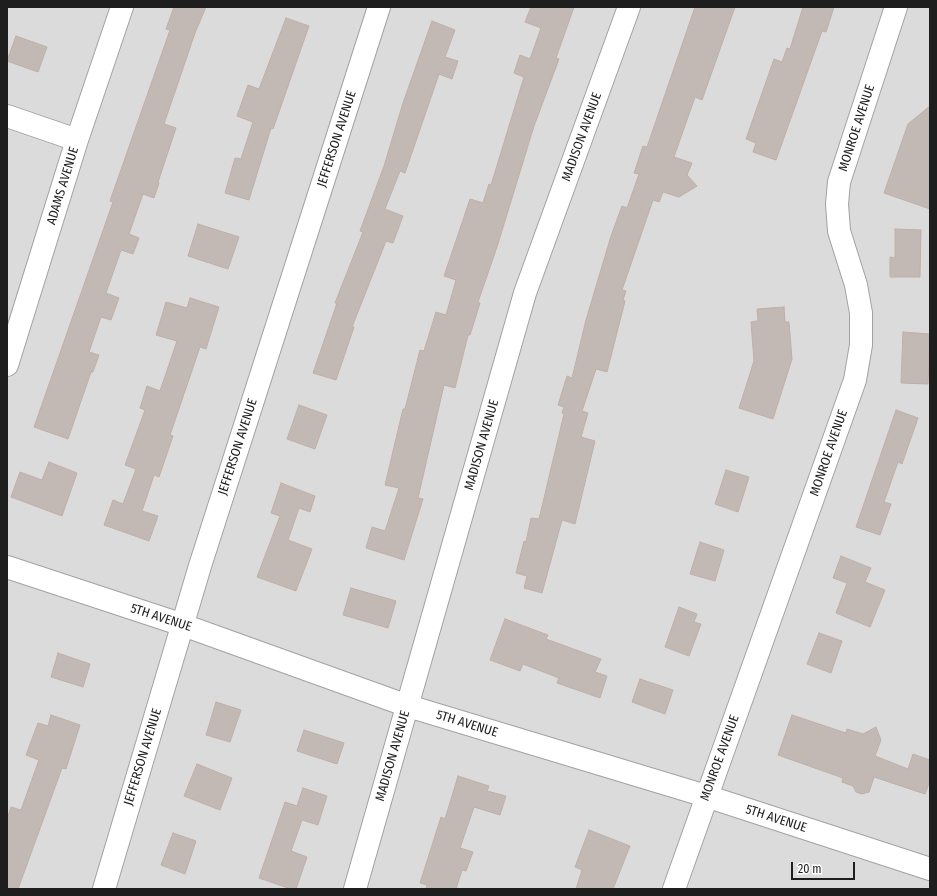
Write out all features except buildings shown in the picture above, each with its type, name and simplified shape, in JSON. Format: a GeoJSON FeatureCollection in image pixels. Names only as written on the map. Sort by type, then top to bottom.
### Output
{"type":"FeatureCollection","features":[{"type":"Feature","properties":{"kind":"street","name":"ADAMS AVENUE"},"geometry":{"type":"LineString","coordinates":[[7,365],[77,140],[122,7]]}},
{"type":"Feature","properties":{"kind":"street","name":"JEFFERSON AVENUE"},"geometry":{"type":"LineString","coordinates":[[104,889],[183,625],[379,7]]}},
{"type":"Feature","properties":{"kind":"street","name":"MADISON AVENUE"},"geometry":{"type":"LineString","coordinates":[[355,889],[525,293],[629,7]]}},
{"type":"Feature","properties":{"kind":"street","name":"MONROE AVENUE"},"geometry":{"type":"LineString","coordinates":[[674,889],[855,380],[861,345],[861,313],[856,285],[839,231],[837,204],[839,182],[896,7]]}},
{"type":"Feature","properties":{"kind":"street"},"geometry":{"type":"LineString","coordinates":[[7,116],[77,140]]}},
{"type":"Feature","properties":{"kind":"street","name":"5TH AVENUE"},"geometry":{"type":"LineString","coordinates":[[7,568],[183,625],[408,706],[706,796],[930,869]]}},
{"type":"Feature","properties":{"kind":"shaded area"},"geometry":{"type":"Polygon","coordinates":[[[7,7],[930,7],[930,889],[7,889],[7,7]]]}}]}
